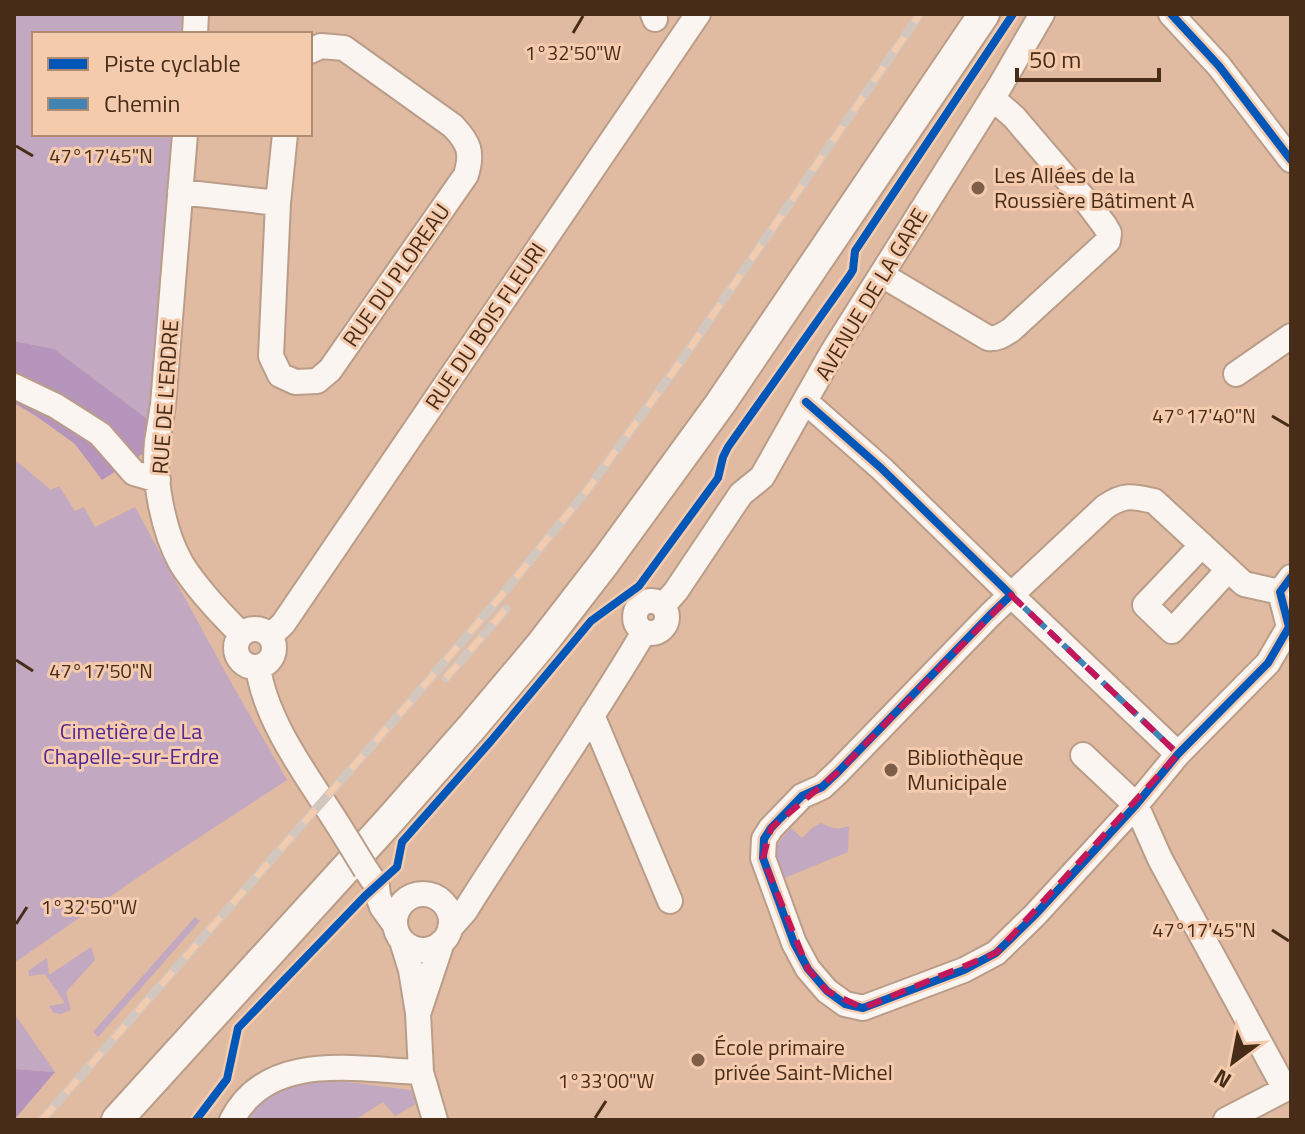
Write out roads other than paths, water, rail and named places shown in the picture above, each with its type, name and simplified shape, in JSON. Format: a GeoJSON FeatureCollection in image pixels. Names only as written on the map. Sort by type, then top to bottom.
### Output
{"type":"FeatureCollection","features":[{"type":"Feature","properties":{"kind":"main road"},"geometry":{"type":"LineString","coordinates":[[117,1120],[451,750],[550,633],[720,404],[984,14]]}},
{"type":"Feature","properties":{"kind":"street","name":"RUE DU BOIS FLEURI"},"geometry":{"type":"LineString","coordinates":[[270,636],[283,624],[698,14]]}},
{"type":"Feature","properties":{"kind":"street","name":"AVENUE DE LA GARE"},"geometry":{"type":"LineString","coordinates":[[445,925],[479,888],[644,632],[635,621],[639,605],[648,600],[663,606],[741,494],[762,477],[832,353],[1042,14]]}},
{"type":"Feature","properties":{"kind":"street"},"geometry":{"type":"LineString","coordinates":[[1171,14],[1219,66],[1291,160]]}},
{"type":"Feature","properties":{"kind":"street","name":"RUE DU PLOREAU"},"geometry":{"type":"LineString","coordinates":[[285,136],[278,203],[271,356],[280,375],[295,382],[317,381],[330,370],[466,175],[471,160],[467,140],[453,126],[344,48],[321,46],[312,50]]}},
{"type":"Feature","properties":{"kind":"street"},"geometry":{"type":"LineString","coordinates":[[882,275],[988,338],[1000,337],[1108,241],[1109,233],[1090,206],[1014,117],[992,98]]}},
{"type":"Feature","properties":{"kind":"street","name":"RUE DE L'ERDRE"},"geometry":{"type":"LineString","coordinates":[[185,136],[157,445],[158,480],[169,535],[182,564],[241,634]]}},
{"type":"Feature","properties":{"kind":"street"},"geometry":{"type":"LineString","coordinates":[[180,192],[278,203]]}},
{"type":"Feature","properties":{"kind":"street"},"geometry":{"type":"LineString","coordinates":[[1236,374],[1291,336]]}},
{"type":"Feature","properties":{"kind":"street"},"geometry":{"type":"LineString","coordinates":[[14,386],[56,406],[100,434],[134,473],[158,480]]}},
{"type":"Feature","properties":{"kind":"street"},"geometry":{"type":"LineString","coordinates":[[806,402],[881,468],[1178,754]]}},
{"type":"Feature","properties":{"kind":"street"},"geometry":{"type":"LineString","coordinates":[[1136,497],[1154,501],[1244,584],[1286,585],[1289,627],[1268,663],[1178,754],[1136,805],[996,953],[981,962],[863,1008],[845,1004],[827,991],[808,969],[794,943],[763,858],[764,839],[802,796],[822,787],[838,772],[1011,595],[1105,507],[1118,498],[1136,497]]}},
{"type":"Feature","properties":{"kind":"street"},"geometry":{"type":"LineString","coordinates":[[1202,545],[1145,605],[1172,631],[1228,570]]}},
{"type":"Feature","properties":{"kind":"street"},"geometry":{"type":"LineString","coordinates":[[259,629],[270,636],[274,649],[269,661],[258,667],[246,665],[237,657],[236,645],[241,634],[259,629]]}},
{"type":"Feature","properties":{"kind":"street"},"geometry":{"type":"LineString","coordinates":[[258,667],[275,721],[372,878],[382,907],[399,933],[409,946],[417,949],[435,947],[445,925]]}},
{"type":"Feature","properties":{"kind":"street"},"geometry":{"type":"LineString","coordinates":[[592,715],[670,901]]}},
{"type":"Feature","properties":{"kind":"street"},"geometry":{"type":"LineString","coordinates":[[1083,755],[1136,805],[1160,859],[1288,1088],[1226,1120]]}},
{"type":"Feature","properties":{"kind":"street"},"geometry":{"type":"LineString","coordinates":[[372,878],[410,897]]}},
{"type":"Feature","properties":{"kind":"street"},"geometry":{"type":"LineString","coordinates":[[418,1013],[445,925],[432,896],[424,894],[410,897],[400,906],[395,918],[411,970],[418,1013],[421,1072],[435,1120]]}},
{"type":"Feature","properties":{"kind":"street"},"geometry":{"type":"LineString","coordinates":[[232,1120],[244,1101],[255,1092],[280,1076],[296,1071],[331,1068],[421,1072]]}},
{"type":"Feature","properties":{"kind":"railway"},"geometry":{"type":"LineString","coordinates":[[42,1120],[403,710],[588,489],[686,354],[920,14]]}},
{"type":"Feature","properties":{"kind":"railway"},"geometry":{"type":"LineString","coordinates":[[446,678],[506,609]]}},
{"type":"Feature","properties":{"kind":"place","name":"Les Allées de la Roussière Bâtiment A"},"geometry":{"type":"Point","coordinates":[978,188]}},
{"type":"Feature","properties":{"kind":"place","name":"Bibliothèque Municipale"},"geometry":{"type":"Point","coordinates":[891,770]}},
{"type":"Feature","properties":{"kind":"place","name":"École primaire privée Saint-Michel"},"geometry":{"type":"Point","coordinates":[698,1060]}},
{"type":"Feature","properties":{"kind":"park label","name":"Cimetière de La Chapelle-sur-Erdre"},"geometry":{"type":"Point","coordinates":[131,744]}}]}
